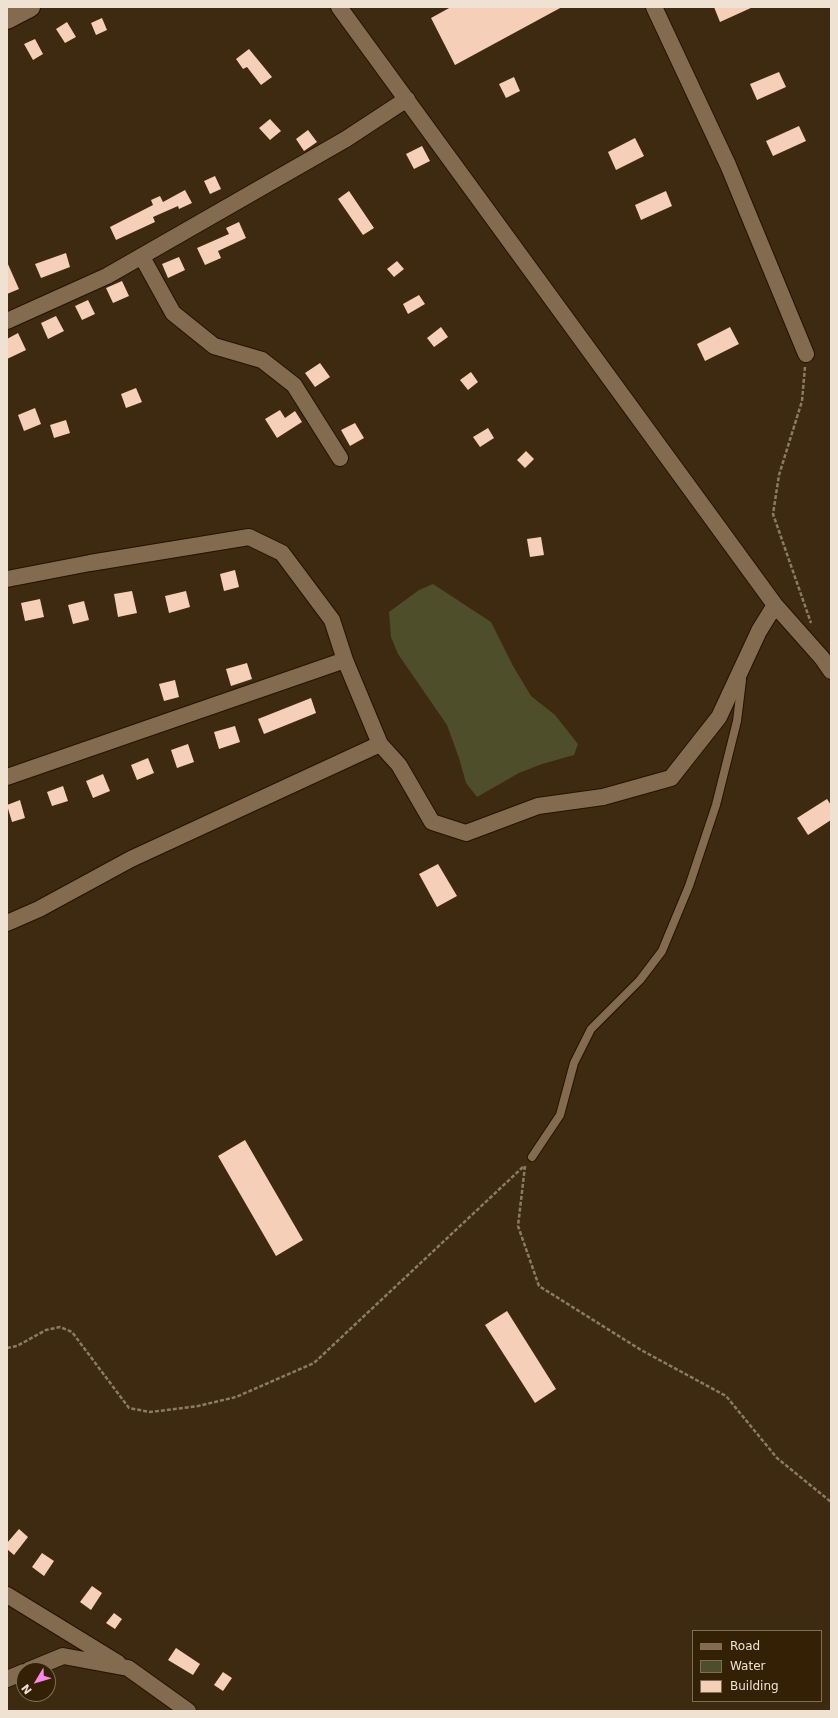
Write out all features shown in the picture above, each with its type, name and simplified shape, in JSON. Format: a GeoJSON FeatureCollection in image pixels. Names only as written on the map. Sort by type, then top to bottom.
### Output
{"type":"FeatureCollection","features":[{"type":"Feature","properties":{"kind":"street"},"geometry":{"type":"LineString","coordinates":[[7,18],[30,7]]}},
{"type":"Feature","properties":{"kind":"street"},"geometry":{"type":"LineString","coordinates":[[339,7],[775,605],[822,658],[831,671]]}},
{"type":"Feature","properties":{"kind":"street"},"geometry":{"type":"LineString","coordinates":[[654,7],[728,165],[806,354]]}},
{"type":"Feature","properties":{"kind":"street"},"geometry":{"type":"LineString","coordinates":[[7,321],[107,276],[142,257],[346,139],[407,99]]}},
{"type":"Feature","properties":{"kind":"street"},"geometry":{"type":"LineString","coordinates":[[142,257],[173,313],[214,346],[262,360],[294,385],[340,458]]}},
{"type":"Feature","properties":{"kind":"street"},"geometry":{"type":"LineString","coordinates":[[7,579],[90,563],[249,537],[282,553],[332,620],[345,660],[380,744],[399,765],[432,822],[466,833],[538,806],[602,797],[671,778],[719,717],[759,631],[775,605]]}},
{"type":"Feature","properties":{"kind":"street"},"geometry":{"type":"LineString","coordinates":[[7,778],[345,660]]}},
{"type":"Feature","properties":{"kind":"street"},"geometry":{"type":"LineString","coordinates":[[7,923],[39,909],[131,859],[380,744]]}},
{"type":"Feature","properties":{"kind":"street"},"geometry":{"type":"LineString","coordinates":[[7,1595],[128,1668],[188,1711]]}},
{"type":"Feature","properties":{"kind":"street"},"geometry":{"type":"LineString","coordinates":[[48,1662],[62,1656],[128,1668]]}},
{"type":"Feature","properties":{"kind":"lane"},"geometry":{"type":"LineString","coordinates":[[532,1157],[560,1115],[574,1063],[591,1029],[640,980],[662,950],[689,886],[716,805],[736,721],[744,663]]}},
{"type":"Feature","properties":{"kind":"path"},"geometry":{"type":"LineString","coordinates":[[806,354],[802,401],[778,475],[773,514],[812,628]]}},
{"type":"Feature","properties":{"kind":"path"},"geometry":{"type":"LineString","coordinates":[[7,1348],[17,1346],[46,1330],[60,1327],[72,1332],[129,1408],[150,1412],[198,1406],[236,1397],[314,1363],[532,1157]]}},
{"type":"Feature","properties":{"kind":"path"},"geometry":{"type":"LineString","coordinates":[[524,1166],[518,1226],[539,1286],[641,1350],[726,1396],[777,1458],[831,1502]]}},
{"type":"Feature","properties":{"kind":"water"},"geometry":{"type":"Polygon","coordinates":[[[433,584],[491,622],[513,666],[531,696],[555,715],[578,744],[574,755],[542,764],[519,773],[477,797],[466,783],[447,725],[398,654],[391,637],[389,612],[419,590],[433,584]]]}},
{"type":"Feature","properties":{"kind":"building"},"geometry":{"type":"Polygon","coordinates":[[[451,7],[562,7],[455,65],[431,18],[451,7]]]}},
{"type":"Feature","properties":{"kind":"building"},"geometry":{"type":"Polygon","coordinates":[[[714,7],[753,7],[720,22],[714,7]]]}},
{"type":"Feature","properties":{"kind":"building"},"geometry":{"type":"Polygon","coordinates":[[[102,18],[107,30],[96,35],[91,23],[102,18]]]}},
{"type":"Feature","properties":{"kind":"building"},"geometry":{"type":"Polygon","coordinates":[[[67,22],[76,37],[65,43],[56,29],[67,22]]]}},
{"type":"Feature","properties":{"kind":"building"},"geometry":{"type":"Polygon","coordinates":[[[35,39],[43,54],[33,60],[24,44],[35,39]]]}},
{"type":"Feature","properties":{"kind":"building"},"geometry":{"type":"Polygon","coordinates":[[[249,49],[272,77],[261,85],[247,67],[243,69],[236,59],[249,49]]]}},
{"type":"Feature","properties":{"kind":"building"},"geometry":{"type":"Polygon","coordinates":[[[779,72],[786,87],[757,100],[750,84],[779,72]]]}},
{"type":"Feature","properties":{"kind":"building"},"geometry":{"type":"Polygon","coordinates":[[[514,77],[520,91],[506,98],[499,84],[514,77]]]}},
{"type":"Feature","properties":{"kind":"building"},"geometry":{"type":"Polygon","coordinates":[[[270,119],[281,131],[270,140],[259,128],[270,119]]]}},
{"type":"Feature","properties":{"kind":"building"},"geometry":{"type":"Polygon","coordinates":[[[799,126],[806,141],[773,156],[766,141],[799,126]]]}},
{"type":"Feature","properties":{"kind":"building"},"geometry":{"type":"Polygon","coordinates":[[[308,130],[317,142],[304,151],[296,139],[308,130]]]}},
{"type":"Feature","properties":{"kind":"building"},"geometry":{"type":"Polygon","coordinates":[[[635,138],[644,156],[616,170],[608,152],[635,138]]]}},
{"type":"Feature","properties":{"kind":"building"},"geometry":{"type":"Polygon","coordinates":[[[422,146],[430,161],[414,169],[406,154],[422,146]]]}},
{"type":"Feature","properties":{"kind":"building"},"geometry":{"type":"Polygon","coordinates":[[[215,176],[221,189],[210,194],[204,181],[215,176]]]}},
{"type":"Feature","properties":{"kind":"building"},"geometry":{"type":"Polygon","coordinates":[[[185,190],[192,203],[179,209],[178,206],[153,217],[155,222],[116,240],[110,227],[153,205],[151,200],[160,196],[163,202],[185,190]]]}},
{"type":"Feature","properties":{"kind":"building"},"geometry":{"type":"Polygon","coordinates":[[[349,191],[374,228],[363,235],[338,199],[349,191]]]}},
{"type":"Feature","properties":{"kind":"building"},"geometry":{"type":"Polygon","coordinates":[[[666,191],[672,206],[641,220],[635,205],[666,191]]]}},
{"type":"Feature","properties":{"kind":"building"},"geometry":{"type":"Polygon","coordinates":[[[239,222],[246,238],[218,251],[221,258],[205,265],[197,248],[229,234],[226,228],[239,222]]]}},
{"type":"Feature","properties":{"kind":"building"},"geometry":{"type":"Polygon","coordinates":[[[66,253],[70,267],[41,278],[35,264],[66,253]]]}},
{"type":"Feature","properties":{"kind":"building"},"geometry":{"type":"Polygon","coordinates":[[[179,257],[185,270],[168,278],[162,264],[179,257]]]}},
{"type":"Feature","properties":{"kind":"building"},"geometry":{"type":"Polygon","coordinates":[[[397,261],[404,269],[394,277],[387,269],[397,261]]]}},
{"type":"Feature","properties":{"kind":"building"},"geometry":{"type":"Polygon","coordinates":[[[7,262],[19,289],[7,294],[7,262]]]}},
{"type":"Feature","properties":{"kind":"building"},"geometry":{"type":"Polygon","coordinates":[[[122,281],[129,296],[113,303],[106,288],[122,281]]]}},
{"type":"Feature","properties":{"kind":"building"},"geometry":{"type":"Polygon","coordinates":[[[419,295],[425,304],[408,314],[403,304],[419,295]]]}},
{"type":"Feature","properties":{"kind":"building"},"geometry":{"type":"Polygon","coordinates":[[[88,300],[95,314],[82,320],[75,306],[88,300]]]}},
{"type":"Feature","properties":{"kind":"building"},"geometry":{"type":"Polygon","coordinates":[[[56,316],[64,331],[48,339],[41,323],[56,316]]]}},
{"type":"Feature","properties":{"kind":"building"},"geometry":{"type":"Polygon","coordinates":[[[441,327],[448,337],[434,347],[427,338],[441,327]]]}},
{"type":"Feature","properties":{"kind":"building"},"geometry":{"type":"Polygon","coordinates":[[[730,327],[739,344],[705,361],[697,344],[730,327]]]}},
{"type":"Feature","properties":{"kind":"building"},"geometry":{"type":"Polygon","coordinates":[[[18,333],[26,350],[7,359],[7,339],[18,333]]]}},
{"type":"Feature","properties":{"kind":"building"},"geometry":{"type":"Polygon","coordinates":[[[320,363],[330,377],[315,387],[305,373],[320,363]]]}},
{"type":"Feature","properties":{"kind":"building"},"geometry":{"type":"Polygon","coordinates":[[[471,372],[478,382],[468,390],[460,380],[471,372]]]}},
{"type":"Feature","properties":{"kind":"building"},"geometry":{"type":"Polygon","coordinates":[[[136,388],[142,402],[126,408],[121,394],[136,388]]]}},
{"type":"Feature","properties":{"kind":"building"},"geometry":{"type":"Polygon","coordinates":[[[35,408],[41,424],[24,431],[18,415],[35,408]]]}},
{"type":"Feature","properties":{"kind":"building"},"geometry":{"type":"Polygon","coordinates":[[[280,410],[285,418],[295,411],[302,422],[277,438],[265,419],[280,410]]]}},
{"type":"Feature","properties":{"kind":"building"},"geometry":{"type":"Polygon","coordinates":[[[66,420],[70,433],[54,438],[50,425],[66,420]]]}},
{"type":"Feature","properties":{"kind":"building"},"geometry":{"type":"Polygon","coordinates":[[[355,423],[364,438],[350,446],[341,430],[355,423]]]}},
{"type":"Feature","properties":{"kind":"building"},"geometry":{"type":"Polygon","coordinates":[[[488,428],[494,438],[480,447],[473,437],[488,428]]]}},
{"type":"Feature","properties":{"kind":"building"},"geometry":{"type":"Polygon","coordinates":[[[526,451],[534,459],[525,468],[517,460],[526,451]]]}},
{"type":"Feature","properties":{"kind":"building"},"geometry":{"type":"Polygon","coordinates":[[[541,537],[544,555],[530,557],[527,539],[541,537]]]}},
{"type":"Feature","properties":{"kind":"building"},"geometry":{"type":"Polygon","coordinates":[[[235,570],[239,587],[224,591],[220,574],[235,570]]]}},
{"type":"Feature","properties":{"kind":"building"},"geometry":{"type":"Polygon","coordinates":[[[132,591],[137,613],[118,617],[114,594],[132,591]]]}},
{"type":"Feature","properties":{"kind":"building"},"geometry":{"type":"Polygon","coordinates":[[[186,591],[190,607],[169,613],[165,596],[186,591]]]}},
{"type":"Feature","properties":{"kind":"building"},"geometry":{"type":"Polygon","coordinates":[[[40,599],[44,617],[25,621],[21,603],[40,599]]]}},
{"type":"Feature","properties":{"kind":"building"},"geometry":{"type":"Polygon","coordinates":[[[84,601],[89,620],[73,624],[68,605],[84,601]]]}},
{"type":"Feature","properties":{"kind":"building"},"geometry":{"type":"Polygon","coordinates":[[[247,663],[252,679],[231,686],[226,669],[247,663]]]}},
{"type":"Feature","properties":{"kind":"building"},"geometry":{"type":"Polygon","coordinates":[[[175,680],[179,697],[164,701],[159,684],[175,680]]]}},
{"type":"Feature","properties":{"kind":"building"},"geometry":{"type":"Polygon","coordinates":[[[311,698],[316,713],[264,734],[258,719],[311,698]]]}},
{"type":"Feature","properties":{"kind":"building"},"geometry":{"type":"Polygon","coordinates":[[[235,726],[240,742],[219,749],[214,732],[235,726]]]}},
{"type":"Feature","properties":{"kind":"building"},"geometry":{"type":"Polygon","coordinates":[[[188,744],[194,762],[177,768],[171,750],[188,744]]]}},
{"type":"Feature","properties":{"kind":"building"},"geometry":{"type":"Polygon","coordinates":[[[148,758],[154,773],[137,780],[131,765],[148,758]]]}},
{"type":"Feature","properties":{"kind":"building"},"geometry":{"type":"Polygon","coordinates":[[[103,774],[110,791],[93,798],[86,781],[103,774]]]}},
{"type":"Feature","properties":{"kind":"building"},"geometry":{"type":"Polygon","coordinates":[[[63,786],[68,801],[52,806],[47,792],[63,786]]]}},
{"type":"Feature","properties":{"kind":"building"},"geometry":{"type":"Polygon","coordinates":[[[827,799],[831,805],[831,820],[808,835],[797,818],[827,799]]]}},
{"type":"Feature","properties":{"kind":"building"},"geometry":{"type":"Polygon","coordinates":[[[20,800],[25,818],[12,822],[7,805],[20,800]]]}},
{"type":"Feature","properties":{"kind":"building"},"geometry":{"type":"Polygon","coordinates":[[[438,864],[457,896],[437,907],[419,874],[438,864]]]}},
{"type":"Feature","properties":{"kind":"building"},"geometry":{"type":"Polygon","coordinates":[[[245,1140],[303,1240],[276,1256],[218,1156],[245,1140]]]}},
{"type":"Feature","properties":{"kind":"building"},"geometry":{"type":"Polygon","coordinates":[[[507,1311],[556,1389],[535,1403],[485,1325],[507,1311]]]}},
{"type":"Feature","properties":{"kind":"building"},"geometry":{"type":"Polygon","coordinates":[[[19,1529],[28,1537],[14,1555],[7,1549],[7,1543],[19,1529]]]}},
{"type":"Feature","properties":{"kind":"building"},"geometry":{"type":"Polygon","coordinates":[[[42,1553],[54,1561],[44,1576],[32,1567],[42,1553]]]}},
{"type":"Feature","properties":{"kind":"building"},"geometry":{"type":"Polygon","coordinates":[[[92,1586],[102,1593],[91,1610],[80,1602],[92,1586]]]}},
{"type":"Feature","properties":{"kind":"building"},"geometry":{"type":"Polygon","coordinates":[[[114,1613],[122,1619],[115,1629],[106,1623],[114,1613]]]}},
{"type":"Feature","properties":{"kind":"building"},"geometry":{"type":"Polygon","coordinates":[[[176,1648],[200,1664],[193,1675],[168,1660],[176,1648]]]}},
{"type":"Feature","properties":{"kind":"building"},"geometry":{"type":"Polygon","coordinates":[[[223,1672],[232,1678],[223,1691],[214,1685],[223,1672]]]}}]}
